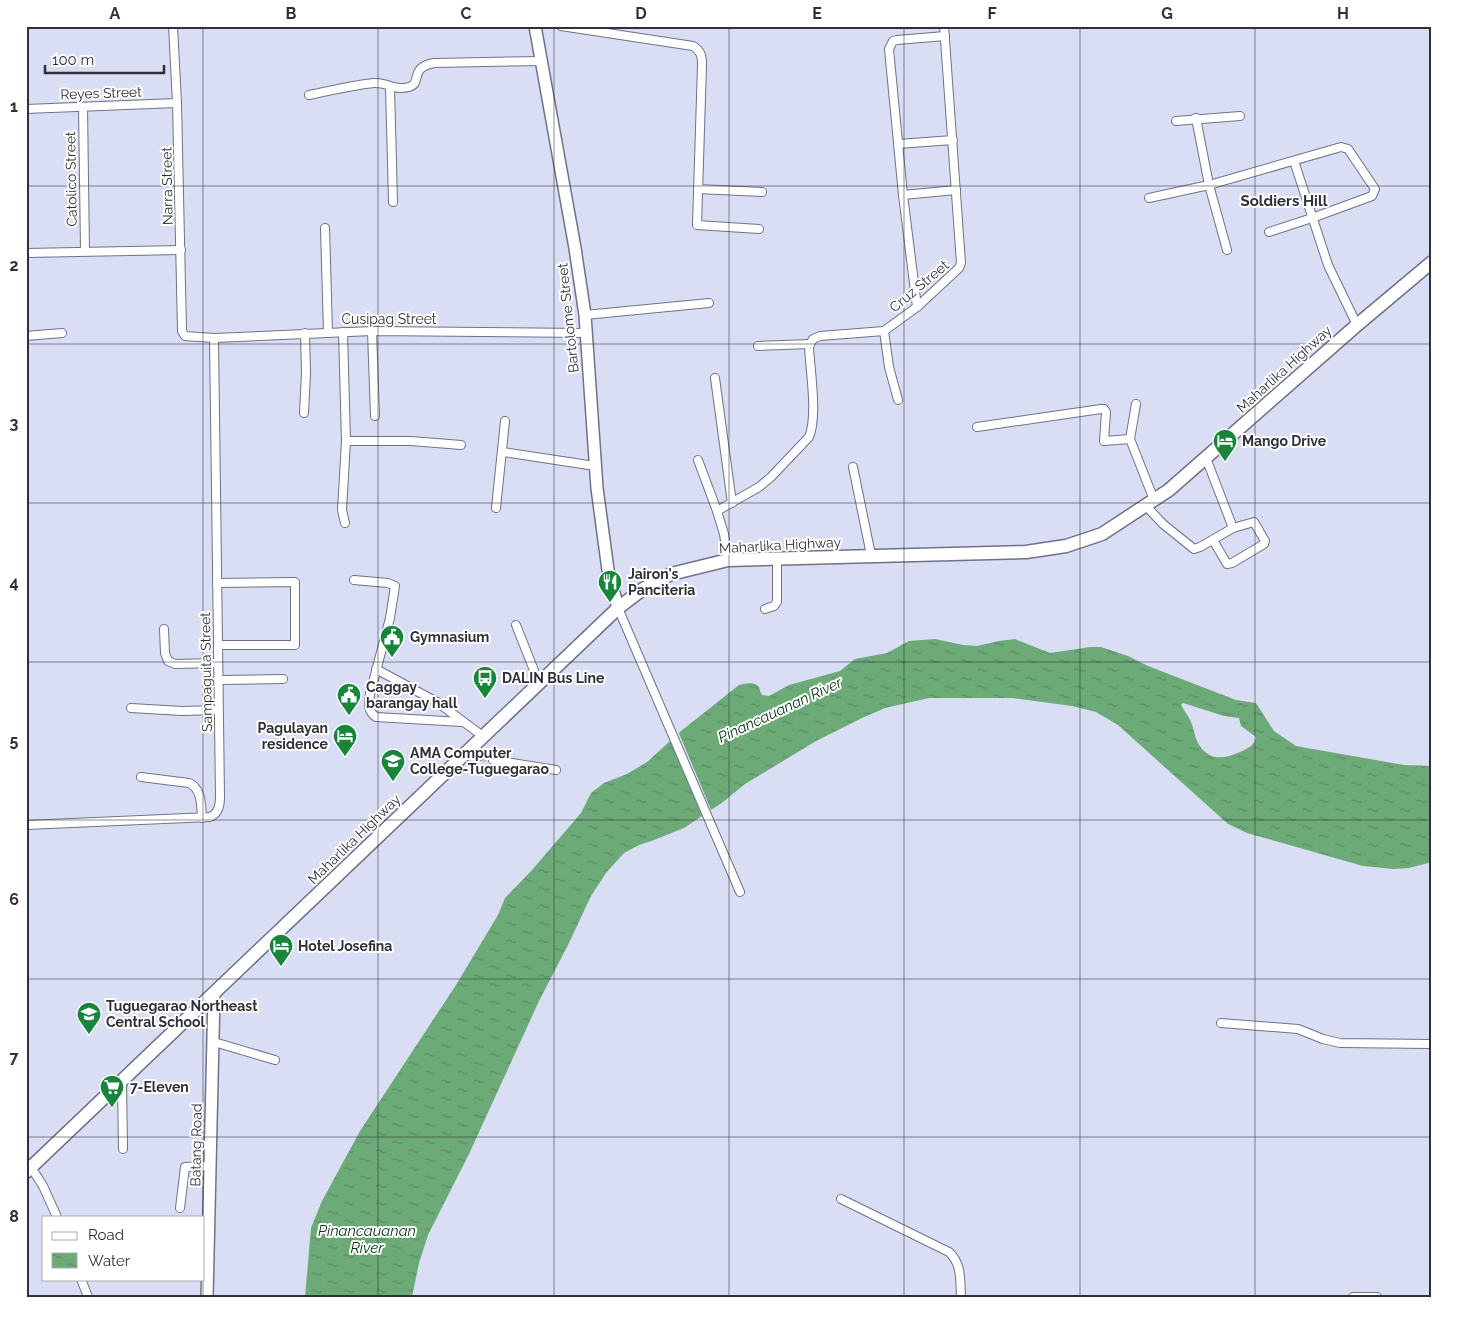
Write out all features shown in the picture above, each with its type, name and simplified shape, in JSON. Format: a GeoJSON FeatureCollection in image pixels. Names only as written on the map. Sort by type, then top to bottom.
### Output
{"type":"FeatureCollection","features":[{"type":"Feature","properties":{"kind":"main road","name":"Maharlika Highway"},"geometry":{"type":"LineString","coordinates":[[29,1170],[214,994],[476,752],[484,737],[618,608],[643,588],[671,574],[728,560],[1026,552],[1066,546],[1102,534],[1168,490],[1432,262]]}},
{"type":"Feature","properties":{"kind":"street","name":"Narra Street"},"geometry":{"type":"LineString","coordinates":[[173,26],[177,103],[182,330],[185,336],[193,338]]}},
{"type":"Feature","properties":{"kind":"street","name":"Bartolome Street"},"geometry":{"type":"LineString","coordinates":[[535,26],[576,248],[585,315],[595,466],[608,570],[618,608]]}},
{"type":"Feature","properties":{"kind":"street"},"geometry":{"type":"LineString","coordinates":[[561,26],[693,46],[698,49],[702,57],[702,65],[697,225],[759,229]]}},
{"type":"Feature","properties":{"kind":"street","name":"Cruz Street"},"geometry":{"type":"LineString","coordinates":[[810,344],[813,339],[820,336],[884,331],[917,308],[959,268],[961,263],[944,26]]}},
{"type":"Feature","properties":{"kind":"street"},"geometry":{"type":"LineString","coordinates":[[917,308],[898,144],[890,45],[897,40],[945,36]]}},
{"type":"Feature","properties":{"kind":"street"},"geometry":{"type":"LineString","coordinates":[[309,95],[376,83],[400,89],[412,86],[416,80],[418,70],[426,65],[541,61]]}},
{"type":"Feature","properties":{"kind":"street"},"geometry":{"type":"LineString","coordinates":[[390,87],[393,202]]}},
{"type":"Feature","properties":{"kind":"street","name":"Reyes Street"},"geometry":{"type":"LineString","coordinates":[[26,109],[177,103]]}},
{"type":"Feature","properties":{"kind":"street","name":"Catolico Street"},"geometry":{"type":"LineString","coordinates":[[83,106],[85,251]]}},
{"type":"Feature","properties":{"kind":"street"},"geometry":{"type":"LineString","coordinates":[[1176,120],[1240,116]]}},
{"type":"Feature","properties":{"kind":"street"},"geometry":{"type":"LineString","coordinates":[[1196,118],[1227,250]]}},
{"type":"Feature","properties":{"kind":"street"},"geometry":{"type":"LineString","coordinates":[[898,144],[953,140]]}},
{"type":"Feature","properties":{"kind":"street"},"geometry":{"type":"LineString","coordinates":[[1149,198],[1210,184],[1334,148],[1344,147],[1354,158],[1375,189],[1372,196],[1269,232]]}},
{"type":"Feature","properties":{"kind":"street"},"geometry":{"type":"LineString","coordinates":[[1294,161],[1328,265],[1357,325]]}},
{"type":"Feature","properties":{"kind":"street"},"geometry":{"type":"LineString","coordinates":[[698,189],[762,192]]}},
{"type":"Feature","properties":{"kind":"street"},"geometry":{"type":"LineString","coordinates":[[904,195],[956,190]]}},
{"type":"Feature","properties":{"kind":"street"},"geometry":{"type":"LineString","coordinates":[[325,228],[328,332]]}},
{"type":"Feature","properties":{"kind":"street"},"geometry":{"type":"LineString","coordinates":[[26,253],[181,250]]}},
{"type":"Feature","properties":{"kind":"street"},"geometry":{"type":"LineString","coordinates":[[585,315],[709,303]]}},
{"type":"Feature","properties":{"kind":"street"},"geometry":{"type":"LineString","coordinates":[[372,331],[375,416]]}},
{"type":"Feature","properties":{"kind":"street","name":"Cusipag Street"},"geometry":{"type":"LineString","coordinates":[[193,338],[372,331],[586,332]]}},
{"type":"Feature","properties":{"kind":"street"},"geometry":{"type":"LineString","coordinates":[[884,331],[889,367],[898,400]]}},
{"type":"Feature","properties":{"kind":"street"},"geometry":{"type":"LineString","coordinates":[[343,332],[346,441],[342,510],[344,524]]}},
{"type":"Feature","properties":{"kind":"street"},"geometry":{"type":"LineString","coordinates":[[26,336],[62,333]]}},
{"type":"Feature","properties":{"kind":"street"},"geometry":{"type":"LineString","coordinates":[[304,413],[305,333]]}},
{"type":"Feature","properties":{"kind":"street","name":"Sampaguita Street"},"geometry":{"type":"LineString","coordinates":[[202,818],[215,815],[220,805],[214,338]]}},
{"type":"Feature","properties":{"kind":"street"},"geometry":{"type":"LineString","coordinates":[[717,511],[759,488],[809,437],[812,429],[810,344],[758,346]]}},
{"type":"Feature","properties":{"kind":"street"},"geometry":{"type":"LineString","coordinates":[[715,378],[732,503]]}},
{"type":"Feature","properties":{"kind":"street"},"geometry":{"type":"LineString","coordinates":[[1136,404],[1130,439],[1150,503],[1163,524],[1194,549],[1233,528],[1254,522],[1265,541],[1264,544],[1227,564],[1213,540]]}},
{"type":"Feature","properties":{"kind":"street"},"geometry":{"type":"LineString","coordinates":[[978,427],[1104,409],[1106,412],[1104,442],[1130,439]]}},
{"type":"Feature","properties":{"kind":"street"},"geometry":{"type":"LineString","coordinates":[[496,508],[505,421]]}},
{"type":"Feature","properties":{"kind":"street"},"geometry":{"type":"LineString","coordinates":[[346,441],[411,441],[461,445]]}},
{"type":"Feature","properties":{"kind":"street"},"geometry":{"type":"LineString","coordinates":[[503,452],[595,466]]}},
{"type":"Feature","properties":{"kind":"street"},"geometry":{"type":"LineString","coordinates":[[1206,458],[1233,528]]}},
{"type":"Feature","properties":{"kind":"street"},"geometry":{"type":"LineString","coordinates":[[698,460],[717,511],[728,560]]}},
{"type":"Feature","properties":{"kind":"street"},"geometry":{"type":"LineString","coordinates":[[853,466],[871,556]]}},
{"type":"Feature","properties":{"kind":"street"},"geometry":{"type":"LineString","coordinates":[[765,609],[774,606],[777,602],[777,558]]}},
{"type":"Feature","properties":{"kind":"street"},"geometry":{"type":"LineString","coordinates":[[354,580],[388,583],[395,586],[390,618],[376,668],[369,705],[372,714],[376,717],[462,722]]}},
{"type":"Feature","properties":{"kind":"street"},"geometry":{"type":"LineString","coordinates":[[217,583],[294,582],[294,645],[218,645]]}},
{"type":"Feature","properties":{"kind":"street"},"geometry":{"type":"LineString","coordinates":[[618,608],[646,669],[740,892]]}},
{"type":"Feature","properties":{"kind":"street"},"geometry":{"type":"LineString","coordinates":[[516,625],[539,683]]}},
{"type":"Feature","properties":{"kind":"street"},"geometry":{"type":"LineString","coordinates":[[164,629],[164,653],[168,661],[175,664],[218,663]]}},
{"type":"Feature","properties":{"kind":"street"},"geometry":{"type":"LineString","coordinates":[[376,668],[436,702],[484,737]]}},
{"type":"Feature","properties":{"kind":"street"},"geometry":{"type":"LineString","coordinates":[[218,680],[283,678]]}},
{"type":"Feature","properties":{"kind":"street"},"geometry":{"type":"LineString","coordinates":[[131,708],[182,711],[218,710]]}},
{"type":"Feature","properties":{"kind":"street"},"geometry":{"type":"LineString","coordinates":[[493,760],[556,770]]}},
{"type":"Feature","properties":{"kind":"street"},"geometry":{"type":"LineString","coordinates":[[26,825],[202,818],[198,791],[195,786],[189,783],[141,776]]}},
{"type":"Feature","properties":{"kind":"street","name":"Batang Road"},"geometry":{"type":"LineString","coordinates":[[207,1297],[214,994]]}},
{"type":"Feature","properties":{"kind":"street"},"geometry":{"type":"LineString","coordinates":[[1221,1022],[1298,1029],[1323,1039],[1340,1043],[1432,1044]]}},
{"type":"Feature","properties":{"kind":"street"},"geometry":{"type":"LineString","coordinates":[[214,1042],[274,1060]]}},
{"type":"Feature","properties":{"kind":"street"},"geometry":{"type":"LineString","coordinates":[[122,1082],[123,1149]]}},
{"type":"Feature","properties":{"kind":"street"},"geometry":{"type":"LineString","coordinates":[[180,1208],[185,1167],[210,1166]]}},
{"type":"Feature","properties":{"kind":"street"},"geometry":{"type":"LineString","coordinates":[[29,1170],[43,1186],[57,1216]]}},
{"type":"Feature","properties":{"kind":"street"},"geometry":{"type":"LineString","coordinates":[[841,1199],[949,1252],[956,1258],[959,1266],[961,1297]]}},
{"type":"Feature","properties":{"kind":"street"},"geometry":{"type":"LineString","coordinates":[[81,1280],[88,1297]]}},
{"type":"Feature","properties":{"kind":"street"},"geometry":{"type":"LineString","coordinates":[[1353,1297],[1377,1297]]}},
{"type":"Feature","properties":{"kind":"water","name":"Pinancauanan River"},"geometry":{"type":"Polygon","coordinates":[[[935,639],[977,646],[1015,639],[1050,653],[1101,647],[1236,700],[1256,703],[1274,731],[1296,746],[1404,765],[1432,766],[1432,862],[1409,868],[1394,869],[1363,866],[1247,833],[1228,824],[1118,725],[1096,712],[1072,706],[1012,698],[929,698],[885,708],[816,741],[745,784],[723,802],[684,828],[639,845],[624,853],[606,873],[591,896],[539,1001],[469,1154],[428,1235],[419,1263],[412,1297],[305,1297],[311,1228],[322,1201],[360,1131],[456,985],[498,915],[505,898],[581,813],[591,793],[604,783],[627,774],[647,762],[681,731],[739,685],[755,684],[759,687],[762,695],[769,696],[789,685],[840,671],[855,659],[887,653],[909,641],[935,639]],[[1183,703],[1181,705],[1190,720],[1201,748],[1216,757],[1233,755],[1245,750],[1256,737],[1241,726],[1239,718],[1224,716],[1183,703]]]}},
{"type":"Feature","properties":{"kind":"pier"},"geometry":{"type":"Polygon","coordinates":[[[678,731],[712,812],[703,818],[669,738],[678,731]]]}},
{"type":"Feature","properties":{"kind":"tunnel"},"geometry":{"type":"LineString","coordinates":[[479,756],[493,760]]}},
{"type":"Feature","properties":{"kind":"place","name":"Mango Drive"},"geometry":{"type":"Point","coordinates":[1225,462]}},
{"type":"Feature","properties":{"kind":"place","name":"Jairon's Panciteria"},"geometry":{"type":"Point","coordinates":[610,603]}},
{"type":"Feature","properties":{"kind":"place","name":"Gymnasium"},"geometry":{"type":"Point","coordinates":[392,658]}},
{"type":"Feature","properties":{"kind":"place","name":"DALIN Bus Line"},"geometry":{"type":"Point","coordinates":[485,699]}},
{"type":"Feature","properties":{"kind":"place","name":"Caggay barangay hall"},"geometry":{"type":"Point","coordinates":[349,716]}},
{"type":"Feature","properties":{"kind":"place","name":"Pagulayan residence"},"geometry":{"type":"Point","coordinates":[345,757]}},
{"type":"Feature","properties":{"kind":"place","name":"AMA Computer College-Tuguegarao"},"geometry":{"type":"Point","coordinates":[393,782]}},
{"type":"Feature","properties":{"kind":"place","name":"Hotel Josefina"},"geometry":{"type":"Point","coordinates":[281,967]}},
{"type":"Feature","properties":{"kind":"place","name":"Tuguegarao Northeast Central School"},"geometry":{"type":"Point","coordinates":[89,1035]}},
{"type":"Feature","properties":{"kind":"place","name":"7-Eleven"},"geometry":{"type":"Point","coordinates":[112,1108]}},
{"type":"Feature","properties":{"kind":"district","name":"Soldiers Hill"},"geometry":{"type":"Point","coordinates":[1284,201]}}]}
